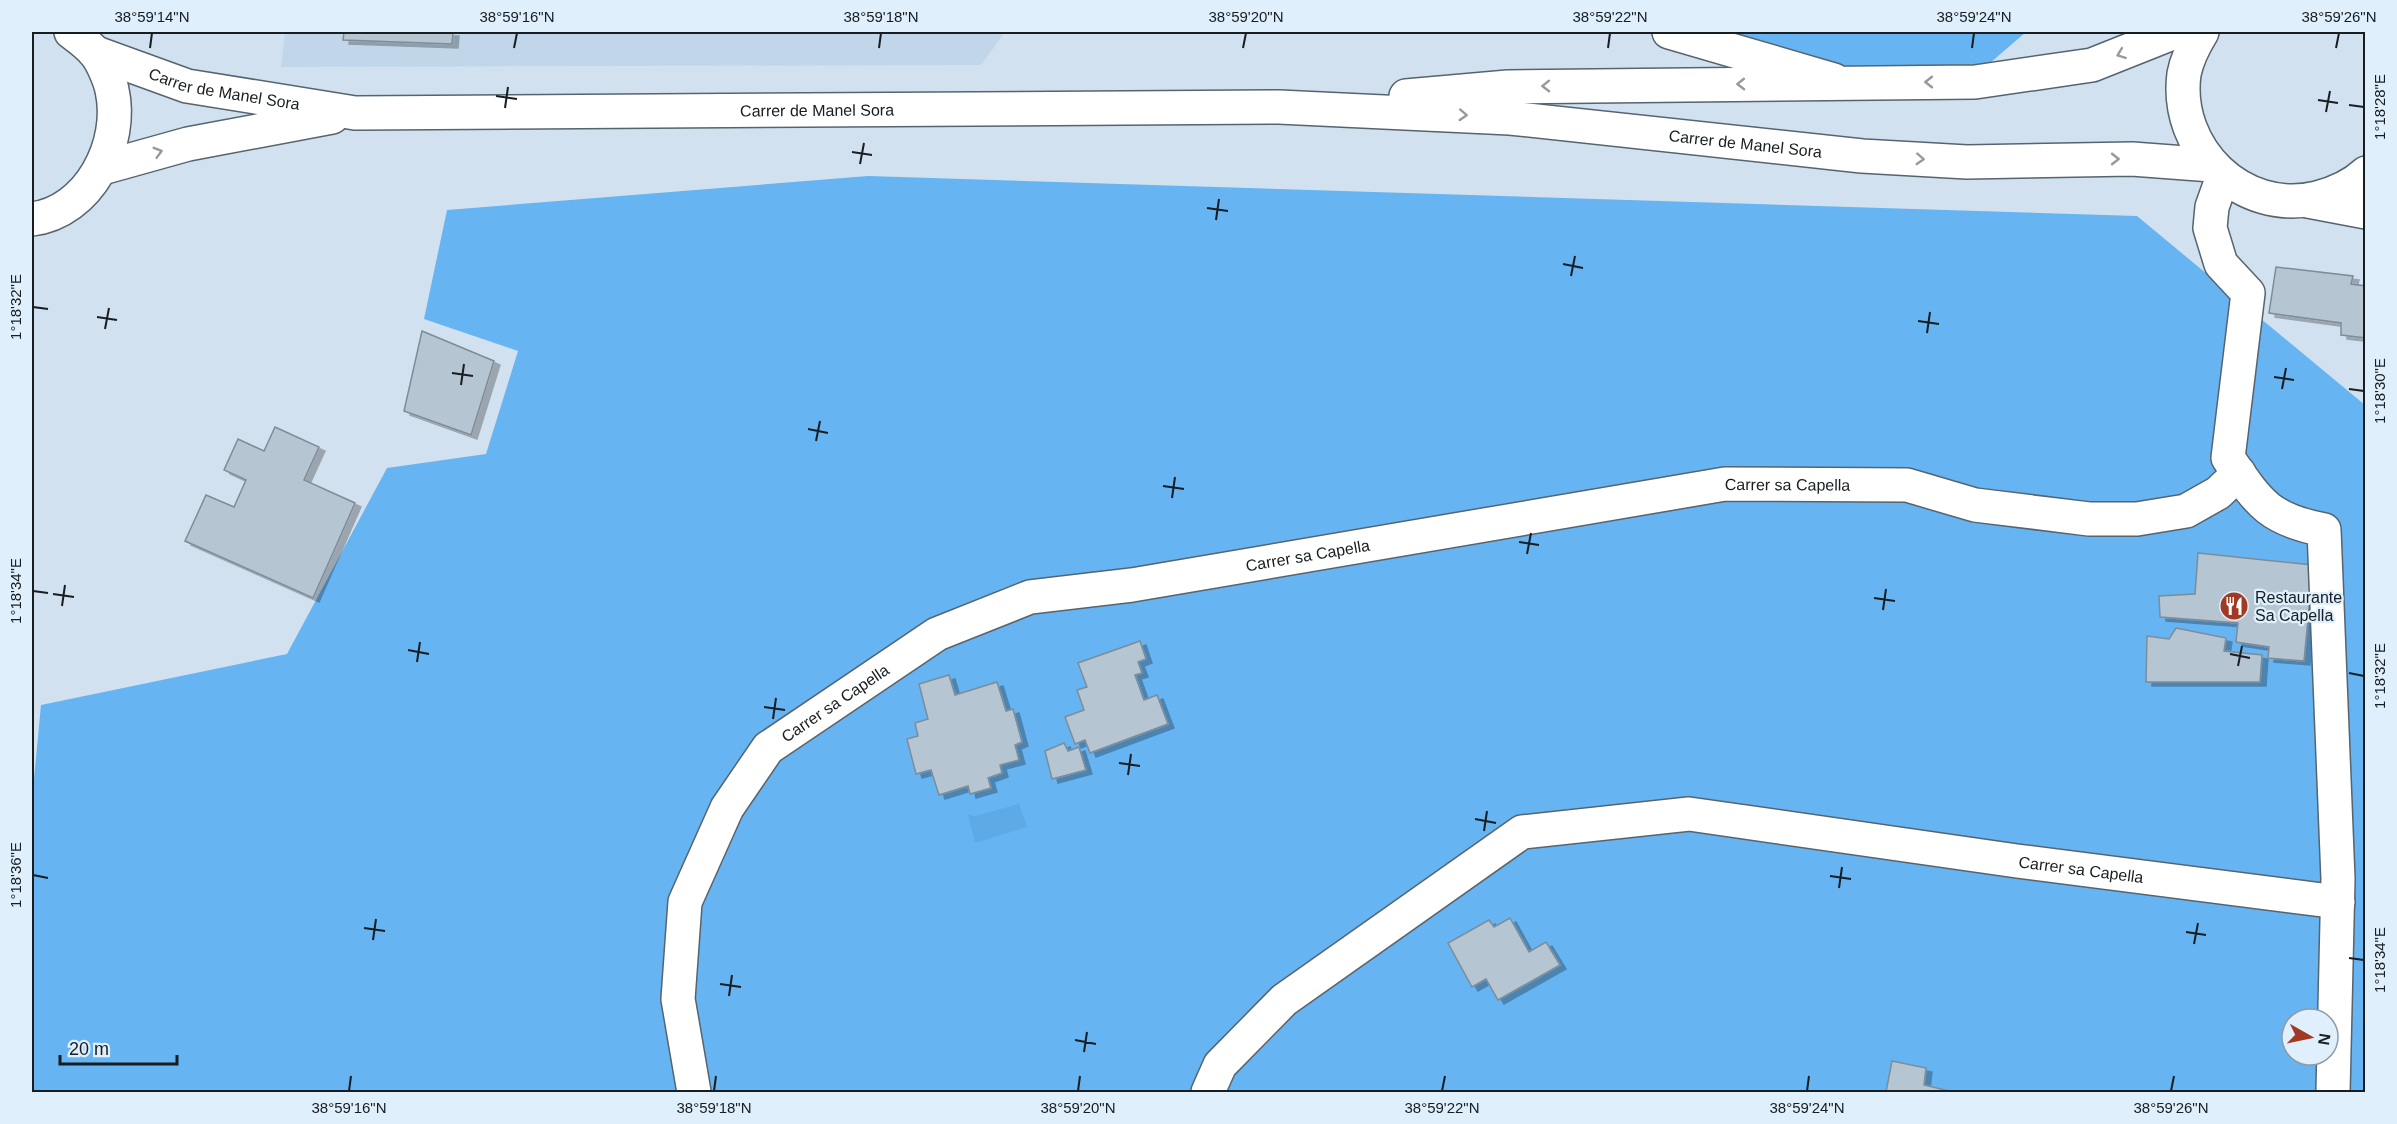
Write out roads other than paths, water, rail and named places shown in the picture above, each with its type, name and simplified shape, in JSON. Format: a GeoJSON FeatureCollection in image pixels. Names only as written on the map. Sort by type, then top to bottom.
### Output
{"type":"FeatureCollection","features":[{"type":"Feature","properties":{"kind":"street"},"geometry":{"type":"LineString","coordinates":[[32,219],[44,218],[78,198],[102,168],[115,130],[112,90],[96,53],[71,32]]}},
{"type":"Feature","properties":{"kind":"street"},"geometry":{"type":"LineString","coordinates":[[1669,32],[1841,83]]}},
{"type":"Feature","properties":{"kind":"street","name":"Carrer de Manel Sora"},"geometry":{"type":"LineString","coordinates":[[1279,107],[1508,87],[1975,82],[2092,65],[2175,32]]}},
{"type":"Feature","properties":{"kind":"street"},"geometry":{"type":"LineString","coordinates":[[2202,32],[2192,49],[2185,72],[2183,98],[2188,122],[2197,145],[2217,171],[2241,188],[2262,197],[2284,201],[2306,201],[2366,212]]}},
{"type":"Feature","properties":{"kind":"street","name":"Carrer de Manel Sora"},"geometry":{"type":"LineString","coordinates":[[96,53],[187,86],[355,113],[1279,107],[1510,118],[1862,156],[1967,162],[2132,159],[2217,171]]}},
{"type":"Feature","properties":{"kind":"street","name":"Carrer de Manel Sora"},"geometry":{"type":"LineString","coordinates":[[102,168],[188,144],[355,113]]}},
{"type":"Feature","properties":{"kind":"street"},"geometry":{"type":"LineString","coordinates":[[2217,171],[2210,228],[2221,264],[2248,293],[2229,458],[2251,492],[2277,516],[2298,525],[2324,530],[2338,902],[2333,1092]]}},
{"type":"Feature","properties":{"kind":"street"},"geometry":{"type":"LineString","coordinates":[[2306,201],[2332,194],[2357,181],[2366,173]]}},
{"type":"Feature","properties":{"kind":"street","name":"Carrer sa Capella"},"geometry":{"type":"LineString","coordinates":[[694,1092],[678,999],[686,902],[727,808],[768,748],[937,634],[1030,597],[1132,585],[1725,483],[1907,485],[1975,505],[2089,519],[2137,519],[2186,512],[2218,493],[2239,473]]}},
{"type":"Feature","properties":{"kind":"street","name":"Carrer sa Capella"},"geometry":{"type":"LineString","coordinates":[[1208,1092],[1220,1065],[1284,1000],[1522,832],[1689,814],[2017,861],[2338,902]]}},
{"type":"Feature","properties":{"kind":"place","name":"Restaurante Sa Capella"},"geometry":{"type":"Point","coordinates":[2234,606]}}]}
